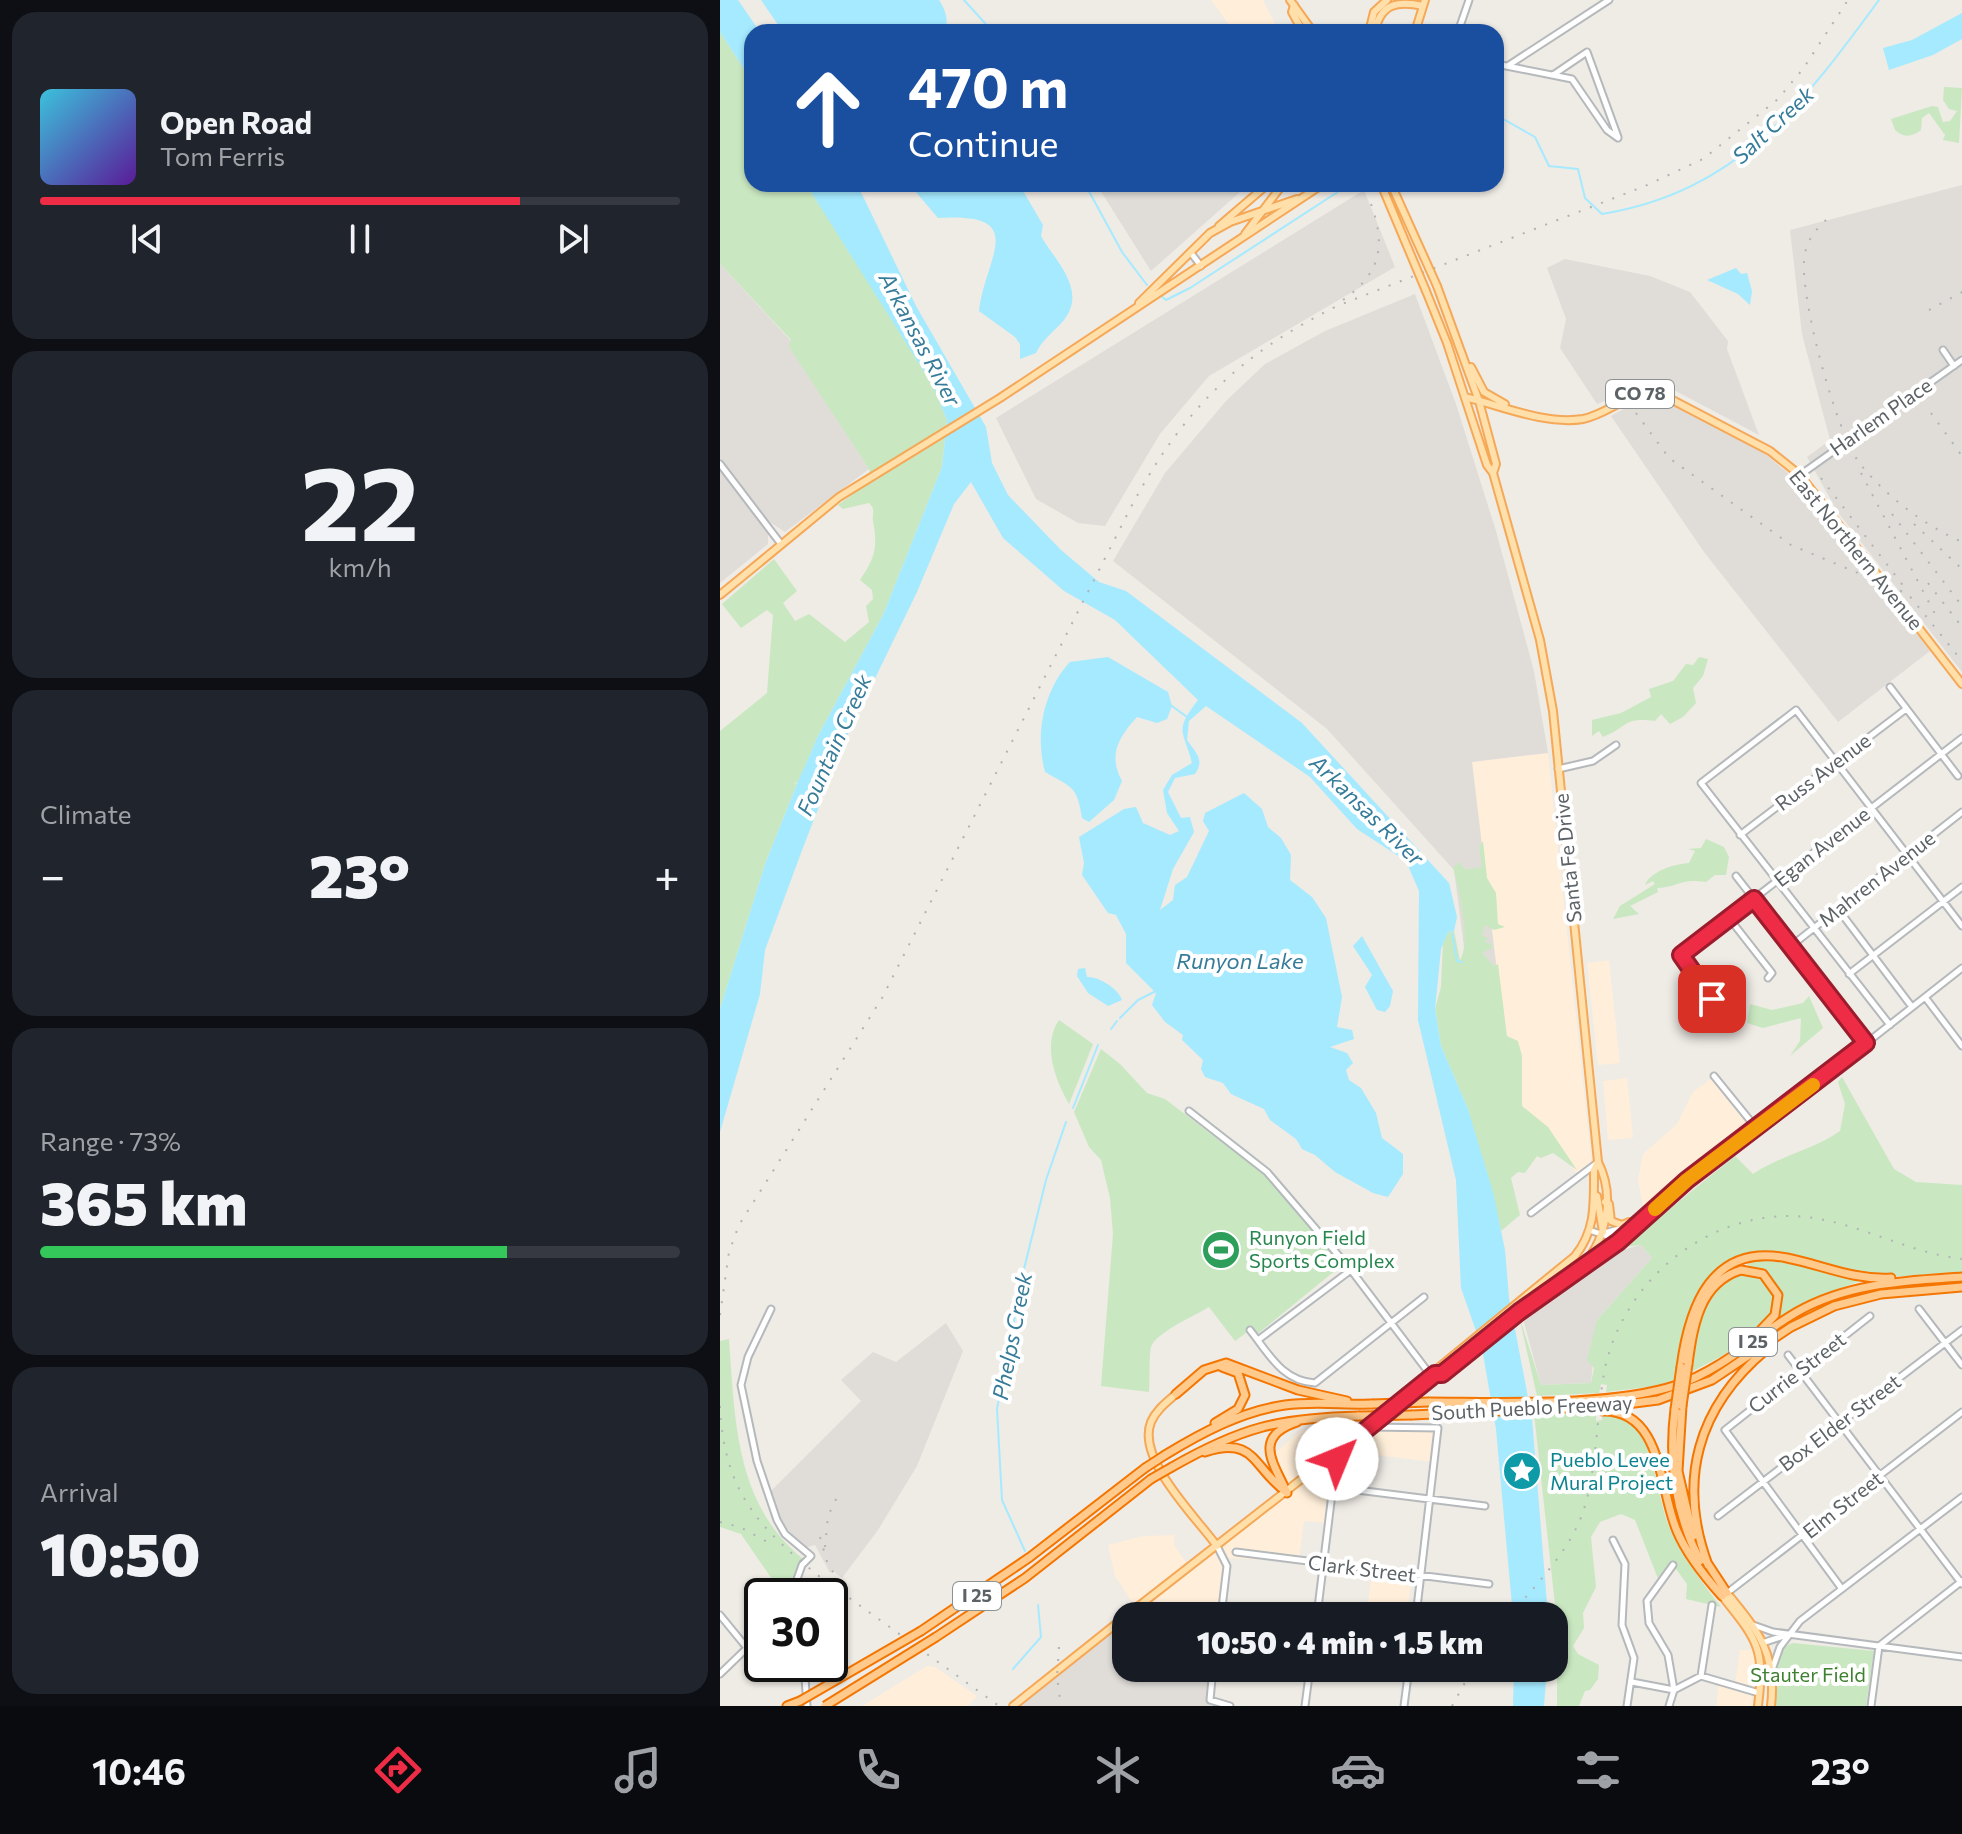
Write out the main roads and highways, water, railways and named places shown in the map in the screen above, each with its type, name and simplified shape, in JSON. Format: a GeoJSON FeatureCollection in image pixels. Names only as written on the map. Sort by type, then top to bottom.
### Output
{"type":"FeatureCollection","features":[{"type":"Feature","properties":{"kind":"highway"},"geometry":{"type":"LineString","coordinates":[[1716,1589],[1695,1552],[1679,1507],[1672,1459],[1688,1322],[1696,1301],[1717,1276],[1743,1261],[1780,1257],[1854,1277],[1929,1279]]}},
{"type":"Feature","properties":{"kind":"highway"},"geometry":{"type":"LineString","coordinates":[[1684,1365],[1694,1323],[1705,1298],[1732,1273],[1745,1269],[1759,1272],[1775,1287],[1776,1312],[1759,1332],[1718,1366]]}},
{"type":"Feature","properties":{"kind":"highway","name":"South Pueblo Freeway"},"geometry":{"type":"LineString","coordinates":[[825,1706],[1025,1578],[1151,1479],[1223,1439],[1266,1424],[1412,1415],[1474,1406],[1542,1404],[1645,1393],[1690,1380],[1718,1366],[1785,1319],[1825,1298],[1859,1288],[1962,1277]]}},
{"type":"Feature","properties":{"kind":"highway","name":"South Pueblo Freeway"},"geometry":{"type":"LineString","coordinates":[[1542,1404],[1562,1407],[1634,1404],[1691,1389],[1731,1369],[1812,1316],[1869,1296],[1962,1287]]}},
{"type":"Feature","properties":{"kind":"highway"},"geometry":{"type":"LineString","coordinates":[[1708,1565],[1692,1504],[1696,1463],[1707,1427],[1725,1394],[1746,1368],[1812,1316]]}},
{"type":"Feature","properties":{"kind":"highway"},"geometry":{"type":"LineString","coordinates":[[1176,1394],[1209,1367],[1226,1363],[1298,1390],[1361,1404]]}},
{"type":"Feature","properties":{"kind":"highway"},"geometry":{"type":"LineString","coordinates":[[1176,1394],[1220,1367],[1238,1373],[1245,1395],[1238,1409],[1177,1447]]}},
{"type":"Feature","properties":{"kind":"highway","name":"South Pueblo Freeway"},"geometry":{"type":"LineString","coordinates":[[787,1706],[800,1704],[921,1631],[1030,1557],[1145,1468],[1177,1447],[1224,1423],[1275,1407],[1429,1402],[1474,1406]]}},
{"type":"Feature","properties":{"kind":"highway"},"geometry":{"type":"LineString","coordinates":[[1562,1407],[1569,1411],[1621,1413],[1642,1427],[1678,1534],[1716,1589],[1725,1594]]}},
{"type":"Feature","properties":{"kind":"highway"},"geometry":{"type":"LineString","coordinates":[[1679,1407],[1677,1450],[1681,1494],[1690,1527],[1725,1594]]}},
{"type":"Feature","properties":{"kind":"highway"},"geometry":{"type":"LineString","coordinates":[[1287,1493],[1270,1463],[1269,1452],[1275,1436],[1298,1422],[1345,1417]]}},
{"type":"Feature","properties":{"kind":"highway"},"geometry":{"type":"LineString","coordinates":[[1187,1458],[1221,1447],[1242,1448],[1287,1493]]}},
{"type":"Feature","properties":{"kind":"main road"},"geometry":{"type":"LineString","coordinates":[[1373,24],[1374,12],[1387,0]]}},
{"type":"Feature","properties":{"kind":"main road"},"geometry":{"type":"LineString","coordinates":[[1376,24],[1389,4],[1403,0],[1424,3],[1417,24]]}},
{"type":"Feature","properties":{"kind":"main road"},"geometry":{"type":"LineString","coordinates":[[1292,3],[1292,12],[1299,24]]}},
{"type":"Feature","properties":{"kind":"main road"},"geometry":{"type":"LineString","coordinates":[[1292,3],[1307,24]]}},
{"type":"Feature","properties":{"kind":"main road"},"geometry":{"type":"LineString","coordinates":[[1125,316],[1210,233],[1259,192]]}},
{"type":"Feature","properties":{"kind":"main road"},"geometry":{"type":"LineString","coordinates":[[1243,237],[1276,192]]}},
{"type":"Feature","properties":{"kind":"main road"},"geometry":{"type":"LineString","coordinates":[[1282,192],[1282,195],[1294,200]]}},
{"type":"Feature","properties":{"kind":"main road"},"geometry":{"type":"LineString","coordinates":[[720,595],[839,497],[1000,398],[1312,192]]}},
{"type":"Feature","properties":{"kind":"main road"},"geometry":{"type":"LineString","coordinates":[[1384,192],[1426,291],[1487,465],[1493,473]]}},
{"type":"Feature","properties":{"kind":"main road"},"geometry":{"type":"LineString","coordinates":[[1395,192],[1437,286],[1479,401],[1496,464],[1493,473]]}},
{"type":"Feature","properties":{"kind":"main road"},"geometry":{"type":"LineString","coordinates":[[1210,233],[1306,196]]}},
{"type":"Feature","properties":{"kind":"main road"},"geometry":{"type":"LineString","coordinates":[[1456,336],[1461,339],[1484,392],[1527,413]]}},
{"type":"Feature","properties":{"kind":"main road","name":"East Northern Avenue"},"geometry":{"type":"LineString","coordinates":[[1465,397],[1550,419],[1581,419],[1639,395],[1659,393],[1770,451],[1800,475],[1962,684]]}},
{"type":"Feature","properties":{"kind":"main road"},"geometry":{"type":"LineString","coordinates":[[1484,421],[1499,406]]}},
{"type":"Feature","properties":{"kind":"main road","name":"Santa Fe Drive"},"geometry":{"type":"LineString","coordinates":[[1472,1343],[1575,1256],[1592,1231],[1594,1180],[1598,1162],[1547,677],[1493,473]]}},
{"type":"Feature","properties":{"kind":"main road","name":"Santa Fe Drive"},"geometry":{"type":"LineString","coordinates":[[1598,1162],[1603,1172],[1604,1233]]}},
{"type":"Feature","properties":{"kind":"main road"},"geometry":{"type":"LineString","coordinates":[[1578,1270],[1587,1262],[1604,1233],[1594,1180]]}},
{"type":"Feature","properties":{"kind":"main road"},"geometry":{"type":"LineString","coordinates":[[1604,1202],[1609,1204],[1611,1221],[1622,1225],[1629,1222]]}},
{"type":"Feature","properties":{"kind":"main road"},"geometry":{"type":"LineString","coordinates":[[1144,1602],[1434,1376],[1442,1374],[1472,1343],[1578,1270],[1637,1224]]}},
{"type":"Feature","properties":{"kind":"main road"},"geometry":{"type":"LineString","coordinates":[[1176,1394],[1151,1422],[1149,1449],[1166,1479],[1217,1546]]}},
{"type":"Feature","properties":{"kind":"main road"},"geometry":{"type":"LineString","coordinates":[[1725,1594],[1753,1625],[1760,1643],[1762,1673],[1758,1706]]}},
{"type":"Feature","properties":{"kind":"main road"},"geometry":{"type":"LineString","coordinates":[[1725,1594],[1773,1667],[1771,1706]]}},
{"type":"Feature","properties":{"kind":"main road"},"geometry":{"type":"LineString","coordinates":[[1013,1706],[1112,1627]]}},
{"type":"Feature","properties":{"kind":"water"},"geometry":{"type":"Polygon","coordinates":[[[720,0],[738,0],[754,24],[744,24],[744,69],[720,32],[720,0]]]}},
{"type":"Feature","properties":{"kind":"water"},"geometry":{"type":"Polygon","coordinates":[[[761,0],[939,0],[947,20],[947,24],[778,24],[761,0]]]}},
{"type":"Feature","properties":{"kind":"water"},"geometry":{"type":"Polygon","coordinates":[[[1962,13],[1962,39],[1933,55],[1889,70],[1883,48],[1912,40],[1962,13]]]}},
{"type":"Feature","properties":{"kind":"water"},"geometry":{"type":"Polygon","coordinates":[[[811,192],[861,192],[916,306],[986,427],[992,463],[1008,495],[1061,550],[1099,582],[1126,591],[1302,723],[1449,883],[1457,917],[1454,931],[1448,932],[1441,949],[1435,1009],[1441,1046],[1468,1109],[1493,1192],[1505,1250],[1509,1298],[1532,1418],[1547,1602],[1512,1602],[1496,1429],[1482,1348],[1461,1288],[1456,1180],[1418,1020],[1419,891],[1406,861],[1357,829],[1310,777],[1206,706],[1189,721],[1187,740],[1198,757],[1198,769],[1195,774],[1175,778],[1168,792],[1181,818],[1190,817],[1194,832],[1173,869],[1160,910],[1173,900],[1175,885],[1187,877],[1209,831],[1203,821],[1205,813],[1244,793],[1262,809],[1268,827],[1281,838],[1291,855],[1290,880],[1312,897],[1326,918],[1342,997],[1337,1027],[1352,1030],[1354,1039],[1330,1047],[1347,1053],[1353,1063],[1346,1070],[1349,1080],[1361,1088],[1376,1113],[1382,1138],[1403,1154],[1403,1174],[1388,1197],[1373,1193],[1335,1172],[1315,1155],[1302,1149],[1296,1139],[1270,1120],[1264,1109],[1231,1094],[1223,1083],[1205,1077],[1201,1069],[1203,1060],[1182,1040],[1183,1035],[1165,1022],[1152,1005],[1156,993],[1126,963],[1126,934],[1116,915],[1108,913],[1082,875],[1084,863],[1079,837],[1124,809],[1136,807],[1143,823],[1170,835],[1179,831],[1167,813],[1163,790],[1172,775],[1192,763],[1183,726],[1198,700],[1115,620],[1064,591],[1003,538],[971,482],[954,504],[917,592],[844,742],[804,845],[765,950],[760,994],[720,1132],[720,1009],[765,864],[818,736],[883,615],[942,467],[947,420],[933,386],[811,192]]]}},
{"type":"Feature","properties":{"kind":"water"},"geometry":{"type":"Polygon","coordinates":[[[916,192],[1024,192],[1043,225],[1041,236],[1066,275],[1072,297],[1064,320],[1036,353],[1020,359],[1020,344],[1015,337],[979,311],[996,242],[993,231],[984,222],[967,218],[938,218],[916,192]]]}},
{"type":"Feature","properties":{"kind":"water"},"geometry":{"type":"Polygon","coordinates":[[[1736,268],[1741,274],[1747,273],[1752,291],[1750,305],[1738,294],[1707,280],[1736,268]]]}},
{"type":"Feature","properties":{"kind":"water"},"geometry":{"type":"Polygon","coordinates":[[[1108,657],[1168,692],[1172,706],[1167,719],[1157,723],[1137,717],[1125,732],[1116,755],[1122,781],[1114,800],[1089,822],[1082,818],[1078,799],[1072,789],[1045,772],[1041,729],[1053,686],[1070,662],[1108,657]]]}},
{"type":"Feature","properties":{"kind":"water"},"geometry":{"type":"Polygon","coordinates":[[[1362,936],[1393,991],[1390,1006],[1385,1012],[1377,1010],[1365,987],[1372,975],[1353,946],[1362,936]]]}},
{"type":"Feature","properties":{"kind":"water"},"geometry":{"type":"Polygon","coordinates":[[[1085,968],[1087,977],[1108,984],[1122,1000],[1108,1006],[1088,993],[1077,976],[1078,969],[1085,968]]]}},
{"type":"Feature","properties":{"kind":"water"},"geometry":{"type":"Polygon","coordinates":[[[1514,1682],[1546,1682],[1544,1706],[1513,1706],[1514,1682]]]}},
{"type":"Feature","properties":{"kind":"waterway"},"geometry":{"type":"LineString","coordinates":[[964,0],[986,24]]}},
{"type":"Feature","properties":{"kind":"waterway","name":"Salt Creek"},"geometry":{"type":"LineString","coordinates":[[1504,120],[1535,137],[1549,166],[1578,169],[1585,198],[1602,214],[1650,203],[1692,186],[1729,164],[1763,138],[1823,74],[1879,0]]}},
{"type":"Feature","properties":{"kind":"waterway"},"geometry":{"type":"LineString","coordinates":[[1089,192],[1122,252],[1147,285]]}},
{"type":"Feature","properties":{"kind":"waterway","name":"Salt Creek"},"geometry":{"type":"LineString","coordinates":[[1161,296],[1166,300],[1190,288],[1338,192]]}},
{"type":"Feature","properties":{"kind":"waterway"},"geometry":{"type":"LineString","coordinates":[[1172,706],[1187,717]]}},
{"type":"Feature","properties":{"kind":"waterway"},"geometry":{"type":"LineString","coordinates":[[1452,933],[1457,961],[1462,962]]}},
{"type":"Feature","properties":{"kind":"waterway","name":"Phelps Creek"},"geometry":{"type":"LineString","coordinates":[[1120,1018],[1138,1000],[1156,991]]}},
{"type":"Feature","properties":{"kind":"waterway","name":"Phelps Creek"},"geometry":{"type":"LineString","coordinates":[[1111,1029],[1117,1021]]}},
{"type":"Feature","properties":{"kind":"waterway"},"geometry":{"type":"LineString","coordinates":[[1073,1108],[1098,1045]]}},
{"type":"Feature","properties":{"kind":"waterway","name":"Phelps Creek"},"geometry":{"type":"LineString","coordinates":[[1025,1551],[1002,1500],[997,1409],[1024,1269],[1046,1180],[1066,1122]]}},
{"type":"Feature","properties":{"kind":"waterway","name":"Phelps Creek"},"geometry":{"type":"LineString","coordinates":[[1013,1669],[1041,1637],[1038,1605]]}},
{"type":"Feature","properties":{"kind":"railway"},"geometry":{"type":"LineString","coordinates":[[720,1315],[729,1252],[739,1225],[882,998],[1130,509],[1149,474],[1192,415],[1241,366],[1270,345],[1337,306],[1645,186],[1703,159],[1778,99],[1803,69],[1848,0]]}},
{"type":"Feature","properties":{"kind":"railway"},"geometry":{"type":"LineString","coordinates":[[1343,300],[1366,280],[1377,258],[1378,233],[1371,204]]}},
{"type":"Feature","properties":{"kind":"railway"},"geometry":{"type":"LineString","coordinates":[[1826,220],[1808,243],[1804,261],[1805,280],[1814,335],[1841,426],[1861,465],[1882,488],[1920,519],[1962,542]]}},
{"type":"Feature","properties":{"kind":"railway"},"geometry":{"type":"LineString","coordinates":[[1929,310],[1962,292]]}},
{"type":"Feature","properties":{"kind":"railway"},"geometry":{"type":"LineString","coordinates":[[1636,413],[1669,458],[1791,545],[1908,594],[1962,661]]}},
{"type":"Feature","properties":{"kind":"railway"},"geometry":{"type":"LineString","coordinates":[[1931,413],[1962,456]]}},
{"type":"Feature","properties":{"kind":"railway"},"geometry":{"type":"LineString","coordinates":[[1861,473],[1935,614]]}},
{"type":"Feature","properties":{"kind":"railway"},"geometry":{"type":"LineString","coordinates":[[1821,478],[1908,592]]}},
{"type":"Feature","properties":{"kind":"railway"},"geometry":{"type":"LineString","coordinates":[[1892,514],[1962,606]]}},
{"type":"Feature","properties":{"kind":"railway"},"geometry":{"type":"LineString","coordinates":[[1914,524],[1962,569]]}},
{"type":"Feature","properties":{"kind":"railway"},"geometry":{"type":"LineString","coordinates":[[1928,583],[1962,627]]}},
{"type":"Feature","properties":{"kind":"railway"},"geometry":{"type":"LineString","coordinates":[[1522,1602],[1569,1541],[1583,1512],[1592,1477],[1605,1368],[1615,1337],[1630,1308],[1649,1282],[1672,1259],[1728,1227],[1759,1219],[1792,1216],[1836,1223],[1919,1250],[1962,1259]]}},
{"type":"Feature","properties":{"kind":"railway"},"geometry":{"type":"LineString","coordinates":[[720,1406],[729,1463],[750,1507],[782,1544],[822,1578]]}},
{"type":"Feature","properties":{"kind":"railway"},"geometry":{"type":"LineString","coordinates":[[825,1547],[828,1516],[839,1493]]}},
{"type":"Feature","properties":{"kind":"railway"},"geometry":{"type":"LineString","coordinates":[[720,1522],[740,1527],[771,1544]]}},
{"type":"Feature","properties":{"kind":"railway"},"geometry":{"type":"LineString","coordinates":[[820,1537],[828,1565],[837,1578]]}},
{"type":"Feature","properties":{"kind":"railway"},"geometry":{"type":"LineString","coordinates":[[848,1597],[999,1706]]}},
{"type":"Feature","properties":{"kind":"railway"},"geometry":{"type":"LineString","coordinates":[[1059,1647],[1057,1677],[1061,1706]]}},
{"type":"Feature","properties":{"kind":"railway"},"geometry":{"type":"LineString","coordinates":[[1452,1706],[1465,1682]]}},
{"type":"Feature","properties":{"kind":"place","name":"Runyon Field Sports Complex"},"geometry":{"type":"Point","coordinates":[1221,1250]}},
{"type":"Feature","properties":{"kind":"place","name":"Pueblo Levee Mural Project"},"geometry":{"type":"Point","coordinates":[1522,1471]}},
{"type":"Feature","properties":{"kind":"water label","name":"Arkansas River"},"geometry":{"type":"Point","coordinates":[920,339]}},
{"type":"Feature","properties":{"kind":"water label","name":"Fountain Creek"},"geometry":{"type":"Point","coordinates":[834,745]}},
{"type":"Feature","properties":{"kind":"water label","name":"Arkansas River"},"geometry":{"type":"Point","coordinates":[1367,810]}},
{"type":"Feature","properties":{"kind":"water label","name":"Runyon Lake"},"geometry":{"type":"Point","coordinates":[1240,961]}},
{"type":"Feature","properties":{"kind":"park label","name":"Stauter Field"},"geometry":{"type":"Point","coordinates":[1808,1675]}}]}
